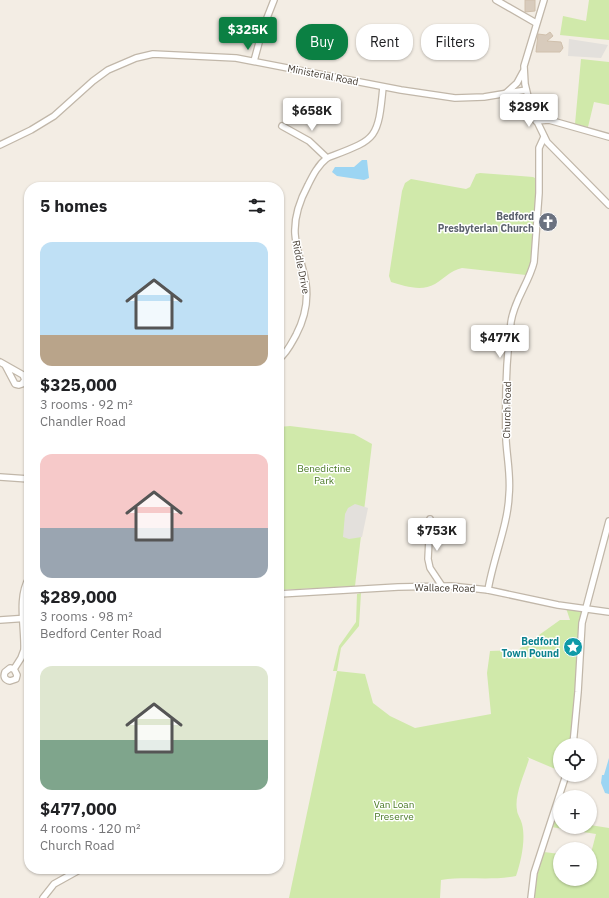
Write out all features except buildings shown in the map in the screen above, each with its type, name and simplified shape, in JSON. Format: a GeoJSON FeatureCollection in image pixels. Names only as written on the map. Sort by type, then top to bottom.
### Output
{"type":"FeatureCollection","features":[{"type":"Feature","properties":{"kind":"street"},"geometry":{"type":"LineString","coordinates":[[254,61],[263,28],[274,0]]}},
{"type":"Feature","properties":{"kind":"street"},"geometry":{"type":"LineString","coordinates":[[496,0],[536,23]]}},
{"type":"Feature","properties":{"kind":"street"},"geometry":{"type":"LineString","coordinates":[[544,0],[525,60],[524,70],[526,90],[536,121],[551,147],[609,205]]}},
{"type":"Feature","properties":{"kind":"street","name":"Ministerial Road"},"geometry":{"type":"LineString","coordinates":[[0,145],[31,130],[54,116],[100,75],[112,68],[136,58],[162,54],[227,57],[383,87],[465,98],[505,94],[526,90]]}},
{"type":"Feature","properties":{"kind":"street"},"geometry":{"type":"LineString","coordinates":[[505,94],[517,83],[524,70]]}},
{"type":"Feature","properties":{"kind":"street","name":"Riddle Drive"},"geometry":{"type":"LineString","coordinates":[[284,353],[291,345],[301,326],[306,308],[306,282],[295,234],[296,217],[299,204],[306,187],[320,165],[327,158],[360,145],[373,133],[381,114],[383,87]]}},
{"type":"Feature","properties":{"kind":"street"},"geometry":{"type":"LineString","coordinates":[[536,121],[548,120],[609,136]]}},
{"type":"Feature","properties":{"kind":"street"},"geometry":{"type":"LineString","coordinates":[[282,126],[305,138],[327,158]]}},
{"type":"Feature","properties":{"kind":"street","name":"Church Road"},"geometry":{"type":"LineString","coordinates":[[488,590],[508,504],[510,486],[506,397],[511,322],[516,304],[532,272],[534,262],[539,193],[539,148],[544,137]]}},
{"type":"Feature","properties":{"kind":"street"},"geometry":{"type":"LineString","coordinates":[[0,476],[24,478]]}},
{"type":"Feature","properties":{"kind":"street"},"geometry":{"type":"LineString","coordinates":[[430,519],[428,559],[430,568],[442,586]]}},
{"type":"Feature","properties":{"kind":"street"},"geometry":{"type":"LineString","coordinates":[[574,738],[578,692],[581,630],[609,521]]}},
{"type":"Feature","properties":{"kind":"street","name":"Wallace Road"},"geometry":{"type":"LineString","coordinates":[[284,594],[442,586],[488,590],[558,605],[609,612]]}},
{"type":"Feature","properties":{"kind":"street"},"geometry":{"type":"LineString","coordinates":[[24,590],[24,601]]}},
{"type":"Feature","properties":{"kind":"street"},"geometry":{"type":"LineString","coordinates":[[0,620],[24,618]]}},
{"type":"Feature","properties":{"kind":"street"},"geometry":{"type":"LineString","coordinates":[[14,669],[24,650]]}},
{"type":"Feature","properties":{"kind":"street"},"geometry":{"type":"LineString","coordinates":[[531,898],[534,873],[564,782]]}},
{"type":"Feature","properties":{"kind":"street"},"geometry":{"type":"LineString","coordinates":[[43,898],[54,884],[72,874]]}},
{"type":"Feature","properties":{"kind":"green space"},"geometry":{"type":"Polygon","coordinates":[[[589,0],[609,0],[609,40],[560,35],[563,16],[586,21],[589,0]]]}},
{"type":"Feature","properties":{"kind":"green space"},"geometry":{"type":"Polygon","coordinates":[[[581,59],[609,62],[609,105],[594,102],[588,127],[575,124],[581,59]]]}},
{"type":"Feature","properties":{"kind":"green space"},"geometry":{"type":"Polygon","coordinates":[[[480,173],[535,178],[534,244],[530,268],[526,275],[462,268],[451,273],[435,284],[424,288],[413,288],[391,282],[389,276],[402,191],[405,183],[411,179],[466,189],[470,187],[476,174],[480,173]]]}},
{"type":"Feature","properties":{"kind":"green space","name":"Benedictine Park"},"geometry":{"type":"Polygon","coordinates":[[[284,427],[354,434],[372,444],[355,586],[284,590],[284,427]]]}},
{"type":"Feature","properties":{"kind":"green space"},"geometry":{"type":"Polygon","coordinates":[[[361,593],[359,626],[341,648],[337,671],[333,671],[339,646],[356,622],[357,594],[361,593]]]}},
{"type":"Feature","properties":{"kind":"green space","name":"Van Loan Preserve"},"geometry":{"type":"Polygon","coordinates":[[[566,608],[582,611],[577,691],[571,738],[553,738],[553,768],[527,757],[529,759],[520,784],[516,804],[517,812],[522,824],[523,843],[520,864],[516,876],[441,880],[440,898],[289,898],[337,671],[365,674],[373,703],[390,716],[415,728],[491,714],[487,673],[490,651],[518,650],[560,620],[570,620],[566,608]]]}},
{"type":"Feature","properties":{"kind":"green space"},"geometry":{"type":"Polygon","coordinates":[[[597,826],[609,828],[609,898],[534,898],[537,876],[544,852],[553,853],[553,886],[597,886],[597,842],[594,842],[597,834],[597,826]]]}},
{"type":"Feature","properties":{"kind":"shaded area"},"geometry":{"type":"Polygon","coordinates":[[[569,39],[608,45],[601,58],[568,56],[569,39]]]}},
{"type":"Feature","properties":{"kind":"shaded area"},"geometry":{"type":"Polygon","coordinates":[[[355,504],[368,508],[362,537],[349,539],[343,537],[345,514],[348,508],[355,504]]]}},
{"type":"Feature","properties":{"kind":"water"},"geometry":{"type":"Polygon","coordinates":[[[362,160],[367,160],[369,178],[364,180],[337,176],[332,172],[335,167],[354,167],[362,160]]]}},
{"type":"Feature","properties":{"kind":"water"},"geometry":{"type":"Polygon","coordinates":[[[609,758],[609,794],[605,793],[601,783],[602,775],[604,775],[609,758]]]}},
{"type":"Feature","properties":{"kind":"place","name":"Bedford Presbyterian Church"},"geometry":{"type":"Point","coordinates":[548,222]}},
{"type":"Feature","properties":{"kind":"place","name":"Bedford Town Pound"},"geometry":{"type":"Point","coordinates":[573,647]}}]}
